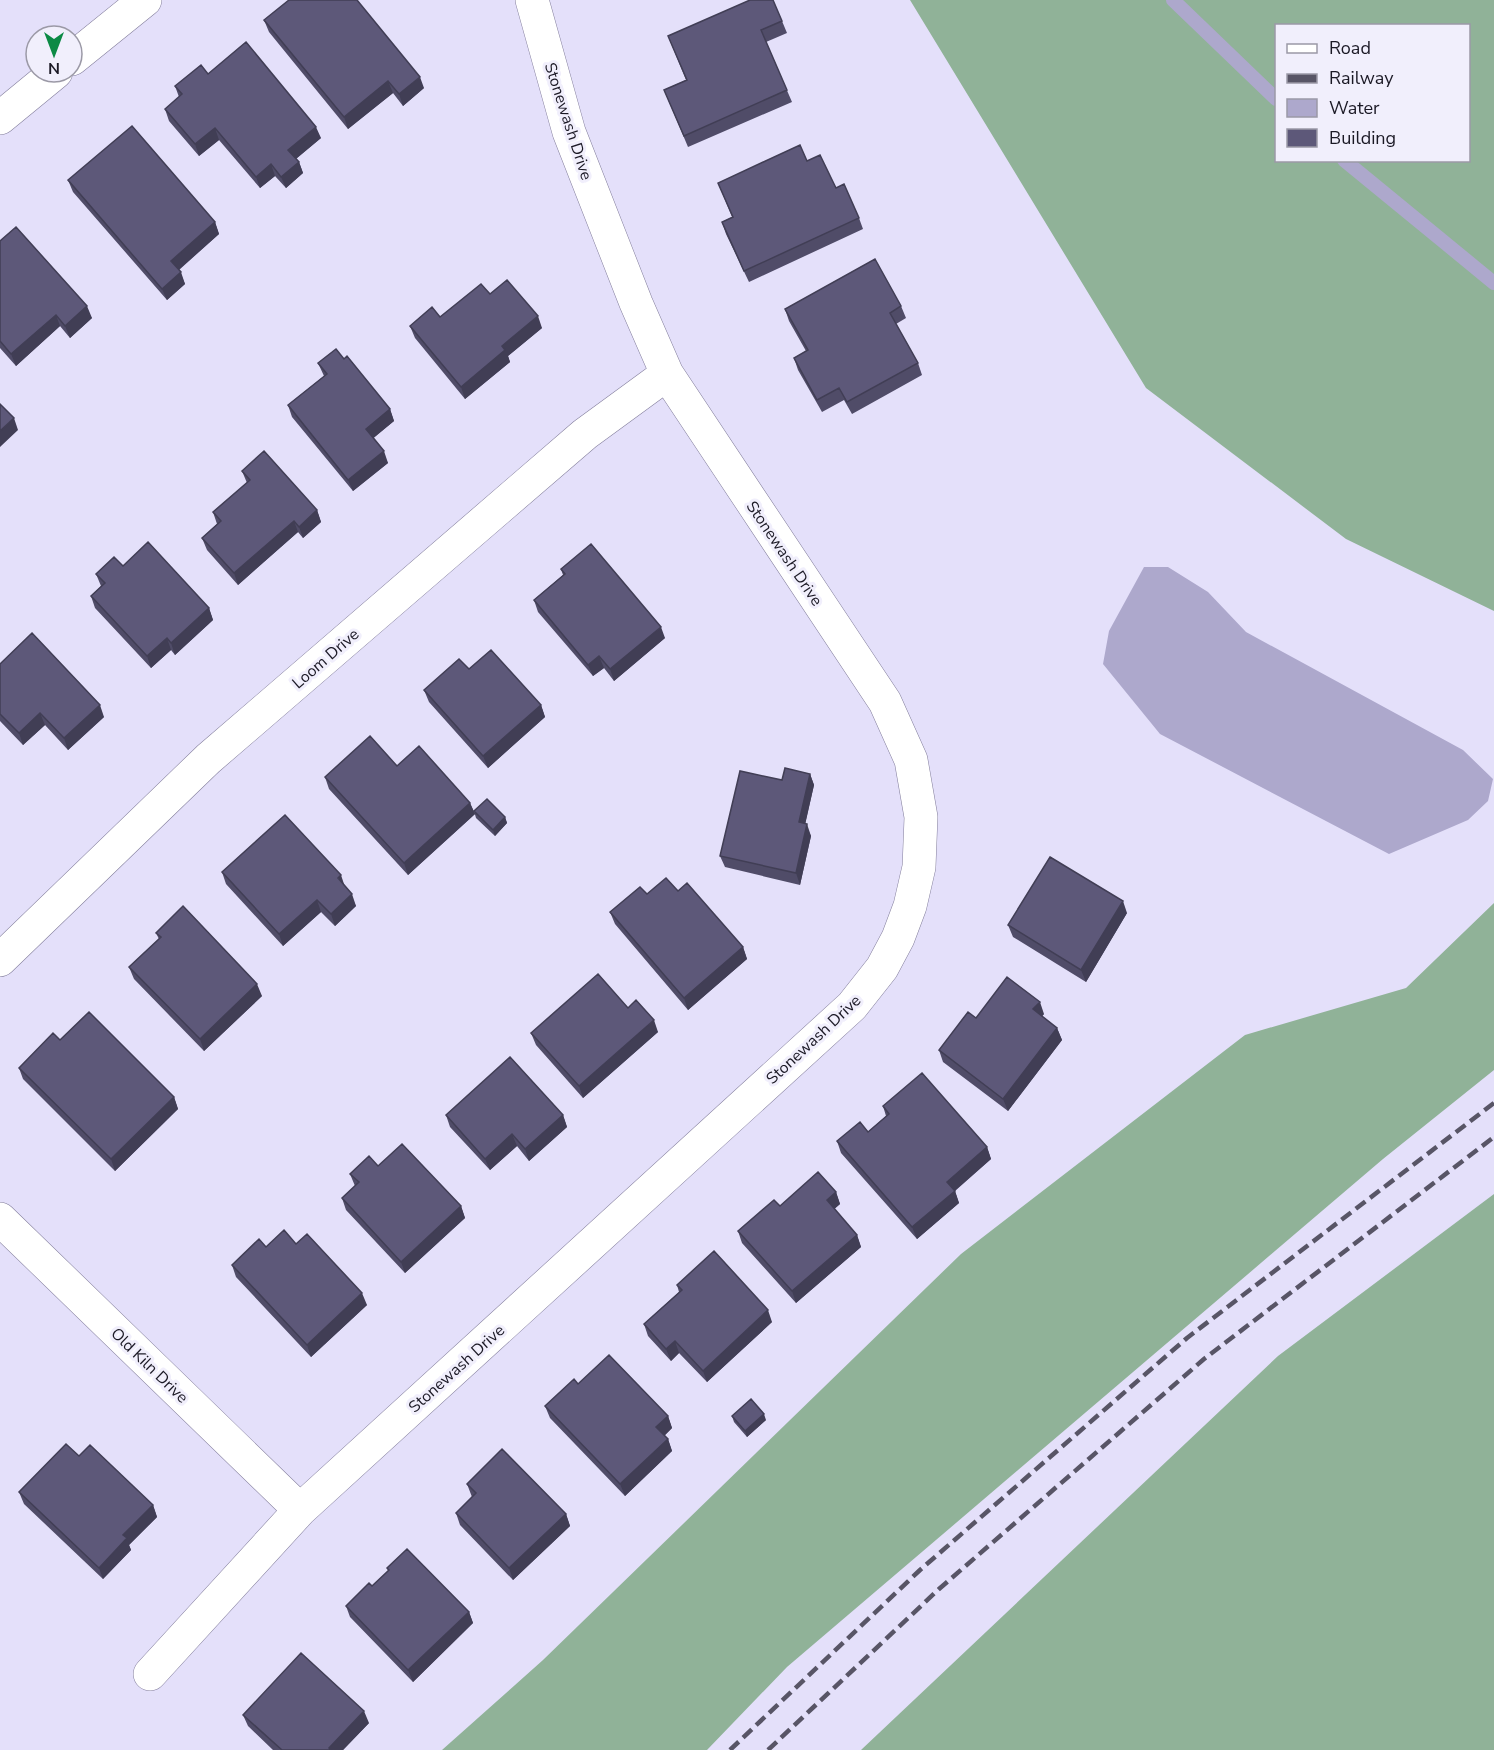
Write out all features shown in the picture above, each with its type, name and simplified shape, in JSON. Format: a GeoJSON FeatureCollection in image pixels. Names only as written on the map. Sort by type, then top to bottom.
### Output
{"type":"FeatureCollection","features":[{"type":"Feature","properties":{"kind":"street"},"geometry":{"type":"LineString","coordinates":[[84,49],[145,0]]}},
{"type":"Feature","properties":{"kind":"street","name":"Stonewash Drive"},"geometry":{"type":"LineString","coordinates":[[150,1674],[300,1510],[852,1006],[882,968],[898,938],[910,906],[919,867],[921,818],[911,760],[885,702],[667,374],[636,303],[569,132],[531,0]]}},
{"type":"Feature","properties":{"kind":"street"},"geometry":{"type":"LineString","coordinates":[[0,118],[41,84]]}},
{"type":"Feature","properties":{"kind":"street","name":"Loom Drive"},"geometry":{"type":"LineString","coordinates":[[0,960],[208,759],[585,434],[667,374]]}},
{"type":"Feature","properties":{"kind":"street","name":"Old Kiln Drive"},"geometry":{"type":"LineString","coordinates":[[0,1219],[300,1510]]}},
{"type":"Feature","properties":{"kind":"green space"},"geometry":{"type":"Polygon","coordinates":[[[910,0],[1494,0],[1494,611],[1346,539],[1146,388],[910,0]]]}},
{"type":"Feature","properties":{"kind":"green space"},"geometry":{"type":"Polygon","coordinates":[[[1494,903],[1494,1070],[1383,1159],[787,1667],[707,1750],[442,1750],[543,1660],[961,1254],[1245,1035],[1406,988],[1494,903]]]}},
{"type":"Feature","properties":{"kind":"green space"},"geometry":{"type":"Polygon","coordinates":[[[1494,1194],[1494,1750],[861,1750],[1278,1356],[1494,1194]]]}},
{"type":"Feature","properties":{"kind":"water"},"geometry":{"type":"Polygon","coordinates":[[[1144,567],[1168,567],[1208,592],[1246,632],[1463,750],[1493,779],[1488,801],[1468,820],[1389,854],[1160,734],[1103,664],[1109,631],[1144,567]]]}},
{"type":"Feature","properties":{"kind":"building"},"geometry":{"type":"Polygon","coordinates":[[[289,0],[357,0],[420,77],[399,94],[388,81],[344,117],[264,20],[289,0]]]}},
{"type":"Feature","properties":{"kind":"building"},"geometry":{"type":"Polygon","coordinates":[[[750,0],[773,0],[782,21],[761,30],[787,90],[684,136],[664,90],[687,80],[668,36],[750,0]]]}},
{"type":"Feature","properties":{"kind":"building"},"geometry":{"type":"Polygon","coordinates":[[[246,42],[316,127],[288,150],[299,162],[281,177],[271,164],[256,177],[215,128],[195,144],[165,109],[182,94],[175,86],[201,65],[208,74],[246,42]]]}},
{"type":"Feature","properties":{"kind":"building"},"geometry":{"type":"Polygon","coordinates":[[[132,126],[215,222],[171,261],[181,272],[162,289],[68,180],[132,126]]]}},
{"type":"Feature","properties":{"kind":"building"},"geometry":{"type":"Polygon","coordinates":[[[800,145],[807,161],[820,155],[836,188],[844,184],[859,218],[744,271],[722,222],[733,217],[718,183],[800,145]]]}},
{"type":"Feature","properties":{"kind":"building"},"geometry":{"type":"Polygon","coordinates":[[[16,227],[87,306],[65,326],[56,315],[11,354],[0,341],[0,241],[16,227]]]}},
{"type":"Feature","properties":{"kind":"building"},"geometry":{"type":"Polygon","coordinates":[[[875,259],[901,306],[890,313],[918,363],[847,402],[839,388],[817,400],[794,358],[808,350],[785,309],[875,259]]]}},
{"type":"Feature","properties":{"kind":"building"},"geometry":{"type":"Polygon","coordinates":[[[507,280],[538,316],[502,346],[505,350],[461,387],[410,326],[432,307],[440,317],[481,284],[490,294],[507,280]]]}},
{"type":"Feature","properties":{"kind":"building"},"geometry":{"type":"Polygon","coordinates":[[[336,349],[344,359],[347,356],[390,409],[366,429],[384,451],[348,480],[288,405],[327,374],[318,363],[336,349]]]}},
{"type":"Feature","properties":{"kind":"building"},"geometry":{"type":"Polygon","coordinates":[[[0,404],[14,418],[0,431],[0,404]]]}},
{"type":"Feature","properties":{"kind":"building"},"geometry":{"type":"Polygon","coordinates":[[[264,451],[317,510],[299,527],[294,521],[234,573],[202,538],[221,521],[213,512],[250,480],[242,471],[264,451]]]}},
{"type":"Feature","properties":{"kind":"building"},"geometry":{"type":"Polygon","coordinates":[[[148,542],[209,608],[171,643],[167,638],[147,656],[91,596],[105,583],[96,574],[114,557],[123,566],[148,542]]]}},
{"type":"Feature","properties":{"kind":"building"},"geometry":{"type":"Polygon","coordinates":[[[591,544],[661,627],[610,669],[599,656],[588,665],[534,600],[565,574],[561,569],[591,544]]]}},
{"type":"Feature","properties":{"kind":"building"},"geometry":{"type":"Polygon","coordinates":[[[32,633],[100,705],[64,738],[40,713],[19,733],[0,714],[0,664],[32,633]]]}},
{"type":"Feature","properties":{"kind":"building"},"geometry":{"type":"Polygon","coordinates":[[[491,650],[541,705],[483,756],[424,690],[459,659],[469,669],[491,650]]]}},
{"type":"Feature","properties":{"kind":"building"},"geometry":{"type":"Polygon","coordinates":[[[370,736],[397,766],[419,746],[470,803],[404,863],[325,777],[370,736]]]}},
{"type":"Feature","properties":{"kind":"building"},"geometry":{"type":"Polygon","coordinates":[[[785,768],[810,774],[799,822],[807,824],[796,873],[720,856],[740,771],[782,780],[785,768]]]}},
{"type":"Feature","properties":{"kind":"building"},"geometry":{"type":"Polygon","coordinates":[[[487,799],[505,817],[493,830],[474,811],[487,799]]]}},
{"type":"Feature","properties":{"kind":"building"},"geometry":{"type":"Polygon","coordinates":[[[285,815],[341,875],[338,878],[352,894],[331,914],[317,900],[279,934],[222,872],[285,815]]]}},
{"type":"Feature","properties":{"kind":"building"},"geometry":{"type":"Polygon","coordinates":[[[1050,857],[1123,901],[1081,970],[1008,925],[1050,857]]]}},
{"type":"Feature","properties":{"kind":"building"},"geometry":{"type":"Polygon","coordinates":[[[666,878],[678,891],[687,883],[743,947],[684,998],[610,912],[640,887],[647,894],[666,878]]]}},
{"type":"Feature","properties":{"kind":"building"},"geometry":{"type":"Polygon","coordinates":[[[183,906],[257,984],[200,1039],[129,967],[161,937],[156,933],[183,906]]]}},
{"type":"Feature","properties":{"kind":"building"},"geometry":{"type":"Polygon","coordinates":[[[598,974],[628,1008],[636,1000],[654,1020],[579,1086],[531,1033],[598,974]]]}},
{"type":"Feature","properties":{"kind":"building"},"geometry":{"type":"Polygon","coordinates":[[[1007,977],[1040,1002],[1033,1009],[1057,1028],[1003,1099],[939,1050],[968,1012],[976,1018],[1007,977]]]}},
{"type":"Feature","properties":{"kind":"building"},"geometry":{"type":"Polygon","coordinates":[[[89,1012],[174,1097],[111,1159],[19,1068],[53,1033],[60,1040],[89,1012]]]}},
{"type":"Feature","properties":{"kind":"building"},"geometry":{"type":"Polygon","coordinates":[[[510,1057],[563,1115],[525,1149],[512,1134],[485,1159],[446,1115],[510,1057]]]}},
{"type":"Feature","properties":{"kind":"building"},"geometry":{"type":"Polygon","coordinates":[[[922,1073],[987,1147],[947,1182],[955,1191],[912,1227],[837,1141],[860,1122],[868,1132],[889,1114],[883,1106],[922,1073]]]}},
{"type":"Feature","properties":{"kind":"building"},"geometry":{"type":"Polygon","coordinates":[[[402,1144],[461,1206],[401,1262],[342,1198],[359,1182],[350,1174],[369,1156],[378,1166],[402,1144]]]}},
{"type":"Feature","properties":{"kind":"building"},"geometry":{"type":"Polygon","coordinates":[[[818,1172],[836,1192],[827,1200],[857,1235],[792,1291],[738,1231],[774,1200],[780,1206],[818,1172]]]}},
{"type":"Feature","properties":{"kind":"building"},"geometry":{"type":"Polygon","coordinates":[[[284,1230],[296,1244],[307,1234],[362,1293],[307,1345],[232,1265],[259,1239],[266,1247],[284,1230]]]}},
{"type":"Feature","properties":{"kind":"building"},"geometry":{"type":"Polygon","coordinates":[[[714,1251],[768,1310],[703,1371],[675,1341],[666,1349],[644,1324],[682,1290],[677,1285],[714,1251]]]}},
{"type":"Feature","properties":{"kind":"building"},"geometry":{"type":"Polygon","coordinates":[[[609,1355],[668,1416],[656,1427],[668,1439],[620,1484],[545,1406],[574,1379],[578,1384],[609,1355]]]}},
{"type":"Feature","properties":{"kind":"building"},"geometry":{"type":"Polygon","coordinates":[[[751,1399],[764,1414],[745,1431],[732,1416],[751,1399]]]}},
{"type":"Feature","properties":{"kind":"building"},"geometry":{"type":"Polygon","coordinates":[[[66,1444],[79,1456],[90,1445],[153,1505],[123,1535],[127,1538],[99,1568],[19,1492],[66,1444]]]}},
{"type":"Feature","properties":{"kind":"building"},"geometry":{"type":"Polygon","coordinates":[[[502,1449],[566,1514],[509,1568],[456,1513],[476,1493],[467,1484],[502,1449]]]}},
{"type":"Feature","properties":{"kind":"building"},"geometry":{"type":"Polygon","coordinates":[[[407,1549],[469,1612],[408,1670],[346,1606],[369,1583],[372,1586],[407,1549]]]}},
{"type":"Feature","properties":{"kind":"building"},"geometry":{"type":"Polygon","coordinates":[[[301,1653],[364,1711],[329,1748],[331,1750],[282,1750],[243,1715],[301,1653]]]}},
{"type":"Feature","properties":{"kind":"waterway"},"geometry":{"type":"LineString","coordinates":[[1173,0],[1275,98]]}},
{"type":"Feature","properties":{"kind":"waterway"},"geometry":{"type":"LineString","coordinates":[[1346,162],[1494,283]]}},
{"type":"Feature","properties":{"kind":"railway"},"geometry":{"type":"LineString","coordinates":[[730,1750],[920,1570],[1187,1338],[1494,1103]]}},
{"type":"Feature","properties":{"kind":"railway"},"geometry":{"type":"LineString","coordinates":[[768,1750],[939,1589],[1204,1359],[1494,1137]]}}]}
